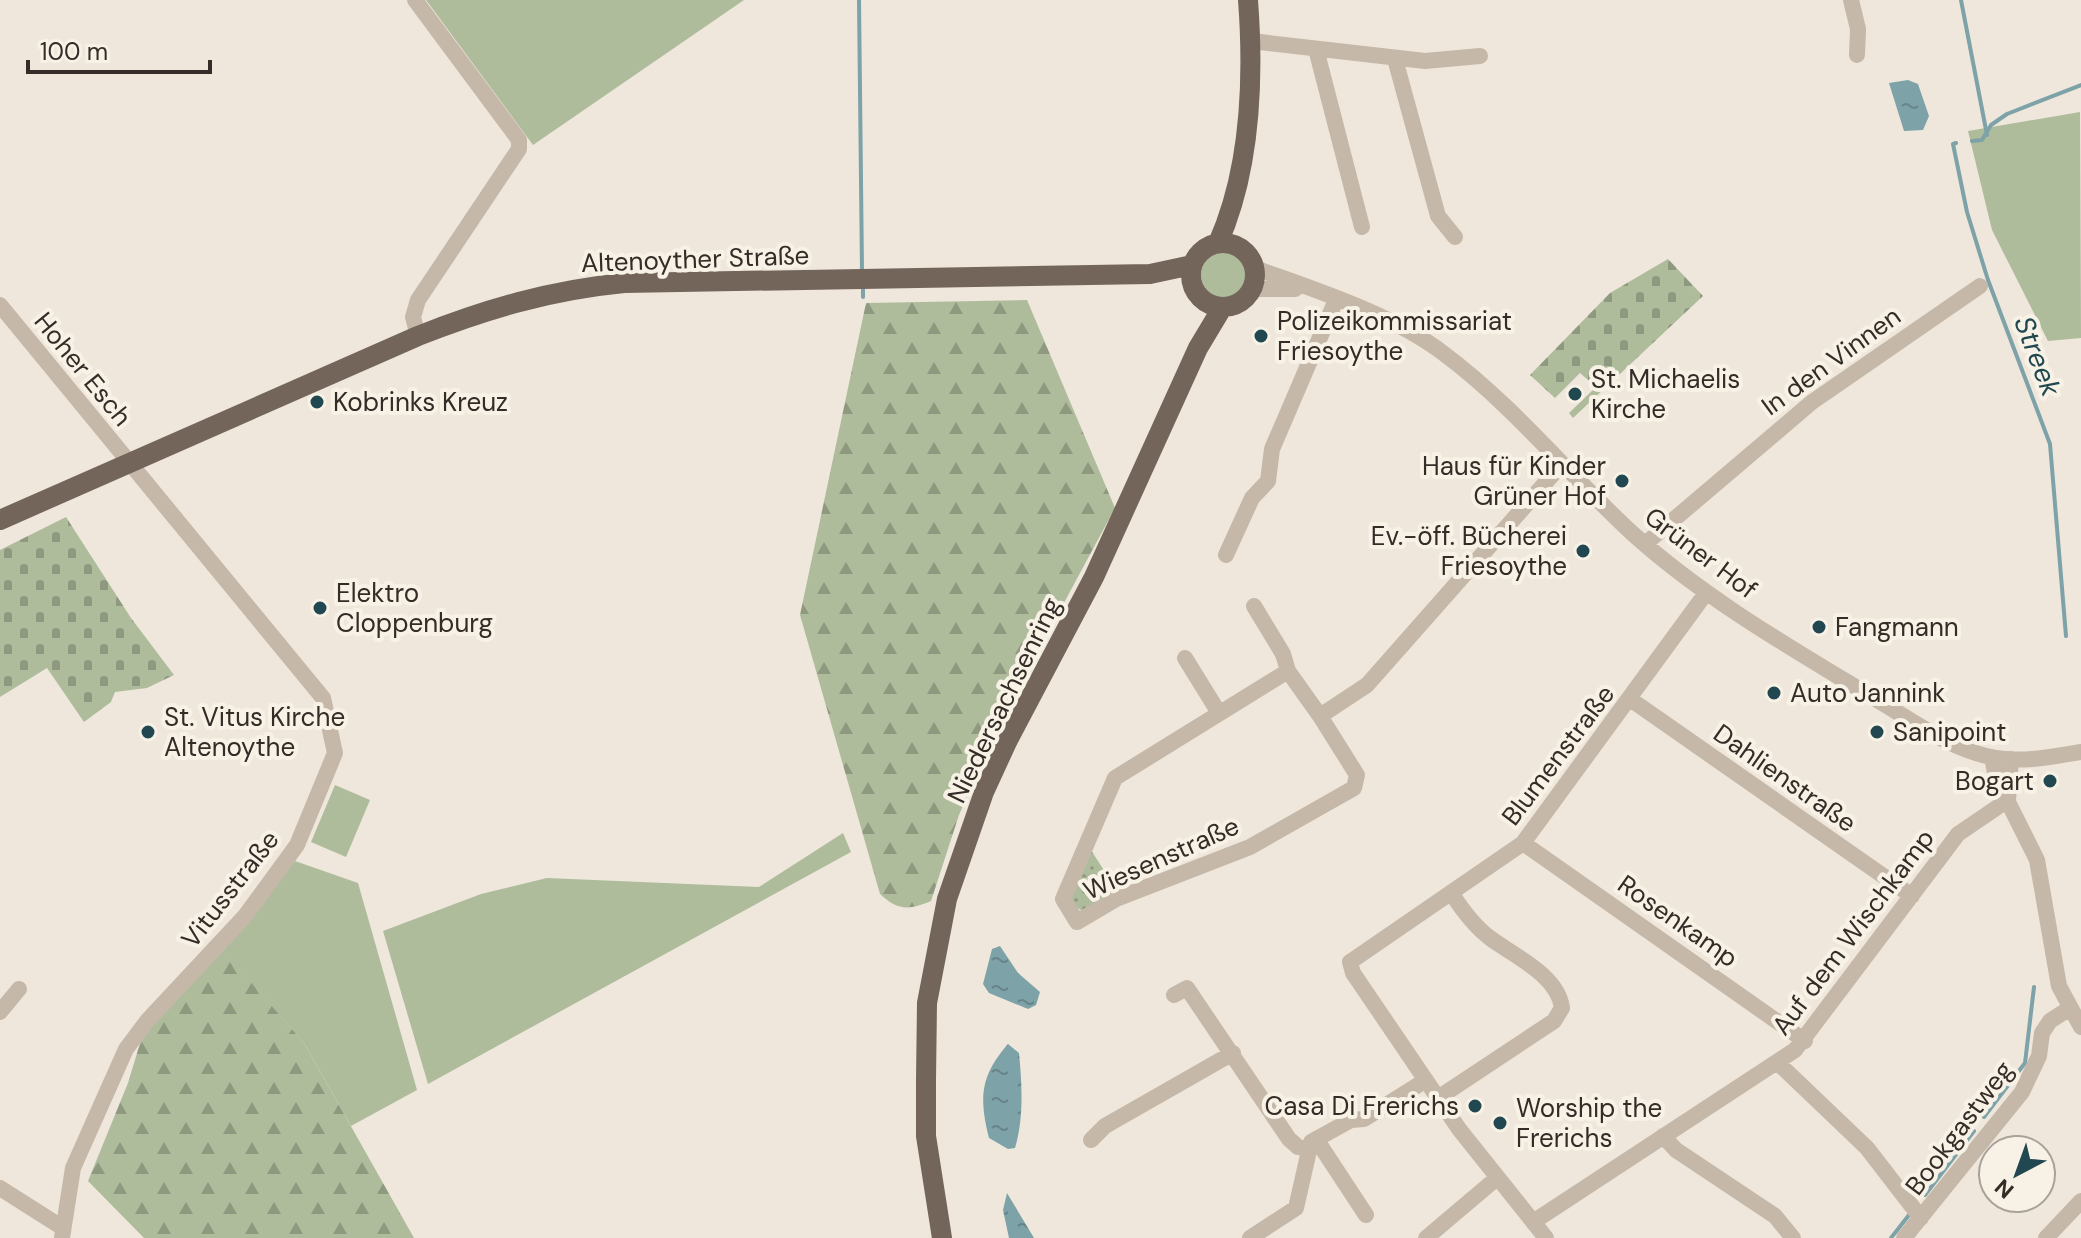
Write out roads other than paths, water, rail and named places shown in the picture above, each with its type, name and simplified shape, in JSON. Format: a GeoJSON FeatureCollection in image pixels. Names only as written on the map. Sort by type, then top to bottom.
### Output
{"type":"FeatureCollection","features":[{"type":"Feature","properties":{"kind":"main road"},"geometry":{"type":"LineString","coordinates":[[1218,243],[1233,209],[1247,121],[1251,41],[1248,0]]}},
{"type":"Feature","properties":{"kind":"main road"},"geometry":{"type":"LineString","coordinates":[[1233,209],[1238,246]]}},
{"type":"Feature","properties":{"kind":"main road"},"geometry":{"type":"LineString","coordinates":[[1218,243],[1238,246],[1246,252],[1254,279],[1240,303],[1202,290],[1202,250],[1218,243]]}},
{"type":"Feature","properties":{"kind":"main road","name":"Altenoyther Straße"},"geometry":{"type":"LineString","coordinates":[[0,520],[418,336],[505,304],[586,287],[1150,274],[1202,290]]}},
{"type":"Feature","properties":{"kind":"main road","name":"Niedersachsenring"},"geometry":{"type":"LineString","coordinates":[[942,1238],[926,1136],[926,1065],[927,1003],[947,899],[995,767],[1094,577],[1198,348],[1202,290]]}},
{"type":"Feature","properties":{"kind":"street"},"geometry":{"type":"LineString","coordinates":[[415,0],[519,140],[519,149],[418,300],[413,317],[418,336]]}},
{"type":"Feature","properties":{"kind":"street"},"geometry":{"type":"LineString","coordinates":[[1851,0],[1858,29],[1857,55]]}},
{"type":"Feature","properties":{"kind":"street"},"geometry":{"type":"LineString","coordinates":[[1251,41],[1395,59],[1439,60],[1480,56]]}},
{"type":"Feature","properties":{"kind":"street"},"geometry":{"type":"LineString","coordinates":[[1316,49],[1362,227]]}},
{"type":"Feature","properties":{"kind":"street"},"geometry":{"type":"LineString","coordinates":[[1395,59],[1438,216],[1455,237]]}},
{"type":"Feature","properties":{"kind":"street","name":"Grüner Hof"},"geometry":{"type":"LineString","coordinates":[[1254,279],[1305,289],[1336,300],[1403,328],[1440,350],[1476,379],[1645,544],[1706,593],[1944,739],[1992,757],[2011,759],[2081,752]]}},
{"type":"Feature","properties":{"kind":"street","name":"In den Vinnen"},"geometry":{"type":"LineString","coordinates":[[1645,544],[1812,402],[1972,288],[1980,286]]}},
{"type":"Feature","properties":{"kind":"street"},"geometry":{"type":"LineString","coordinates":[[1226,555],[1252,498],[1268,481],[1272,449],[1336,300]]}},
{"type":"Feature","properties":{"kind":"street","name":"Hoher Esch"},"geometry":{"type":"LineString","coordinates":[[0,305],[129,463]]}},
{"type":"Feature","properties":{"kind":"street","name":"Vitusstraße"},"geometry":{"type":"LineString","coordinates":[[62,1233],[73,1168],[126,1049],[147,1021],[219,946],[274,879],[297,845],[335,753],[323,698],[129,463]]}},
{"type":"Feature","properties":{"kind":"street"},"geometry":{"type":"LineString","coordinates":[[1320,716],[1367,685],[1562,464]]}},
{"type":"Feature","properties":{"kind":"street","name":"Blumenstraße"},"geometry":{"type":"LineString","coordinates":[[1426,1080],[1353,973],[1350,962],[1357,953],[1452,894],[1523,843],[1706,593]]}},
{"type":"Feature","properties":{"kind":"street","name":"Wiesenstraße"},"geometry":{"type":"LineString","coordinates":[[1254,606],[1283,654],[1288,671],[1357,775],[1354,788],[1250,847],[1116,899],[1077,922],[1063,899],[1115,778],[1288,671]]}},
{"type":"Feature","properties":{"kind":"street"},"geometry":{"type":"LineString","coordinates":[[1185,658],[1219,713]]}},
{"type":"Feature","properties":{"kind":"street","name":"Dahlienstraße"},"geometry":{"type":"LineString","coordinates":[[1630,699],[1912,896]]}},
{"type":"Feature","properties":{"kind":"street"},"geometry":{"type":"LineString","coordinates":[[1992,757],[1996,778],[2043,879],[2051,952],[2059,986],[2081,1027]]}},
{"type":"Feature","properties":{"kind":"street"},"geometry":{"type":"LineString","coordinates":[[2008,800],[2011,759]]}},
{"type":"Feature","properties":{"kind":"street","name":"Auf dem Wischkamp"},"geometry":{"type":"LineString","coordinates":[[1533,1222],[1778,1063],[1805,1041],[1958,834],[2008,800]]}},
{"type":"Feature","properties":{"kind":"street","name":"Rosenkamp"},"geometry":{"type":"LineString","coordinates":[[1523,843],[1805,1041]]}},
{"type":"Feature","properties":{"kind":"street"},"geometry":{"type":"LineString","coordinates":[[1438,1098],[1554,1021],[1562,1008],[1558,993],[1547,980],[1468,919],[1452,894]]}},
{"type":"Feature","properties":{"kind":"street"},"geometry":{"type":"LineString","coordinates":[[1174,995],[1187,988],[1289,1139],[1298,1147],[1313,1144],[1351,1120],[1364,1119],[1426,1080],[1497,1178],[1546,1238]]}},
{"type":"Feature","properties":{"kind":"street"},"geometry":{"type":"LineString","coordinates":[[0,1012],[19,989]]}},
{"type":"Feature","properties":{"kind":"street","name":"Bookgastweg"},"geometry":{"type":"LineString","coordinates":[[1904,1238],[2022,1092],[2039,1056],[2042,1033],[2050,1021],[2070,1008]]}},
{"type":"Feature","properties":{"kind":"street"},"geometry":{"type":"LineString","coordinates":[[1091,1140],[1105,1126],[1233,1053]]}},
{"type":"Feature","properties":{"kind":"street"},"geometry":{"type":"LineString","coordinates":[[1778,1063],[1867,1148],[1921,1218]]}},
{"type":"Feature","properties":{"kind":"street"},"geometry":{"type":"LineString","coordinates":[[1663,1136],[1676,1150],[1775,1216],[1793,1238]]}},
{"type":"Feature","properties":{"kind":"street"},"geometry":{"type":"LineString","coordinates":[[1313,1144],[1366,1215]]}},
{"type":"Feature","properties":{"kind":"street"},"geometry":{"type":"LineString","coordinates":[[1250,1238],[1296,1208],[1313,1144]]}},
{"type":"Feature","properties":{"kind":"street"},"geometry":{"type":"LineString","coordinates":[[1426,1238],[1497,1178]]}},
{"type":"Feature","properties":{"kind":"street"},"geometry":{"type":"LineString","coordinates":[[0,1188],[62,1233]]}},
{"type":"Feature","properties":{"kind":"street"},"geometry":{"type":"LineString","coordinates":[[2046,1238],[2081,1201]]}},
{"type":"Feature","properties":{"kind":"water"},"geometry":{"type":"Polygon","coordinates":[[[1908,80],[1918,84],[1929,116],[1923,130],[1904,131],[1889,83],[1908,80]]]}},
{"type":"Feature","properties":{"kind":"water"},"geometry":{"type":"Polygon","coordinates":[[[1000,946],[1018,973],[1040,992],[1036,1005],[1028,1009],[989,993],[983,984],[992,949],[1000,946]]]}},
{"type":"Feature","properties":{"kind":"water"},"geometry":{"type":"Polygon","coordinates":[[[1008,1044],[1019,1053],[1022,1101],[1015,1148],[1008,1149],[989,1138],[983,1099],[987,1077],[1008,1044]]]}},
{"type":"Feature","properties":{"kind":"water"},"geometry":{"type":"Polygon","coordinates":[[[1007,1193],[1034,1238],[1009,1238],[1003,1210],[1007,1193]]]}},
{"type":"Feature","properties":{"kind":"waterway"},"geometry":{"type":"LineString","coordinates":[[859,0],[862,271]]}},
{"type":"Feature","properties":{"kind":"waterway"},"geometry":{"type":"LineString","coordinates":[[1961,0],[1987,135]]}},
{"type":"Feature","properties":{"kind":"waterway","name":"Streek"},"geometry":{"type":"LineString","coordinates":[[1972,141],[1982,140],[1991,125],[2007,114],[2081,85]]}},
{"type":"Feature","properties":{"kind":"waterway","name":"Streek"},"geometry":{"type":"LineString","coordinates":[[1956,143],[1953,144],[1967,212],[1988,280],[2050,444],[2066,636]]}},
{"type":"Feature","properties":{"kind":"waterway"},"geometry":{"type":"LineString","coordinates":[[863,283],[863,297]]}},
{"type":"Feature","properties":{"kind":"waterway","name":"Streek"},"geometry":{"type":"LineString","coordinates":[[1984,1117],[2025,1063],[2034,987]]}},
{"type":"Feature","properties":{"kind":"waterway","name":"Streek"},"geometry":{"type":"LineString","coordinates":[[1925,1195],[1974,1131]]}},
{"type":"Feature","properties":{"kind":"waterway","name":"Streek"},"geometry":{"type":"LineString","coordinates":[[1891,1238],[1909,1215]]}},
{"type":"Feature","properties":{"kind":"place","name":"Polizeikommissariat Friesoythe"},"geometry":{"type":"Point","coordinates":[1261,336]}},
{"type":"Feature","properties":{"kind":"place","name":"St. Michaelis Kirche"},"geometry":{"type":"Point","coordinates":[1575,394]}},
{"type":"Feature","properties":{"kind":"place","name":"Kobrinks Kreuz"},"geometry":{"type":"Point","coordinates":[317,402]}},
{"type":"Feature","properties":{"kind":"place","name":"Haus für Kinder Grüner Hof"},"geometry":{"type":"Point","coordinates":[1622,481]}},
{"type":"Feature","properties":{"kind":"place","name":"Ev.-öff. Bücherei Friesoythe"},"geometry":{"type":"Point","coordinates":[1583,551]}},
{"type":"Feature","properties":{"kind":"place","name":"Elektro Cloppenburg"},"geometry":{"type":"Point","coordinates":[320,608]}},
{"type":"Feature","properties":{"kind":"place","name":"Fangmann"},"geometry":{"type":"Point","coordinates":[1819,627]}},
{"type":"Feature","properties":{"kind":"place","name":"Auto Jannink"},"geometry":{"type":"Point","coordinates":[1774,693]}},
{"type":"Feature","properties":{"kind":"place","name":"St. Vitus Kirche Altenoythe"},"geometry":{"type":"Point","coordinates":[148,732]}},
{"type":"Feature","properties":{"kind":"place","name":"Sanipoint"},"geometry":{"type":"Point","coordinates":[1877,732]}},
{"type":"Feature","properties":{"kind":"place","name":"Bogart"},"geometry":{"type":"Point","coordinates":[2050,781]}},
{"type":"Feature","properties":{"kind":"place","name":"Casa Di Frerichs"},"geometry":{"type":"Point","coordinates":[1475,1106]}},
{"type":"Feature","properties":{"kind":"place","name":"Worship the Frerichs"},"geometry":{"type":"Point","coordinates":[1500,1123]}}]}
